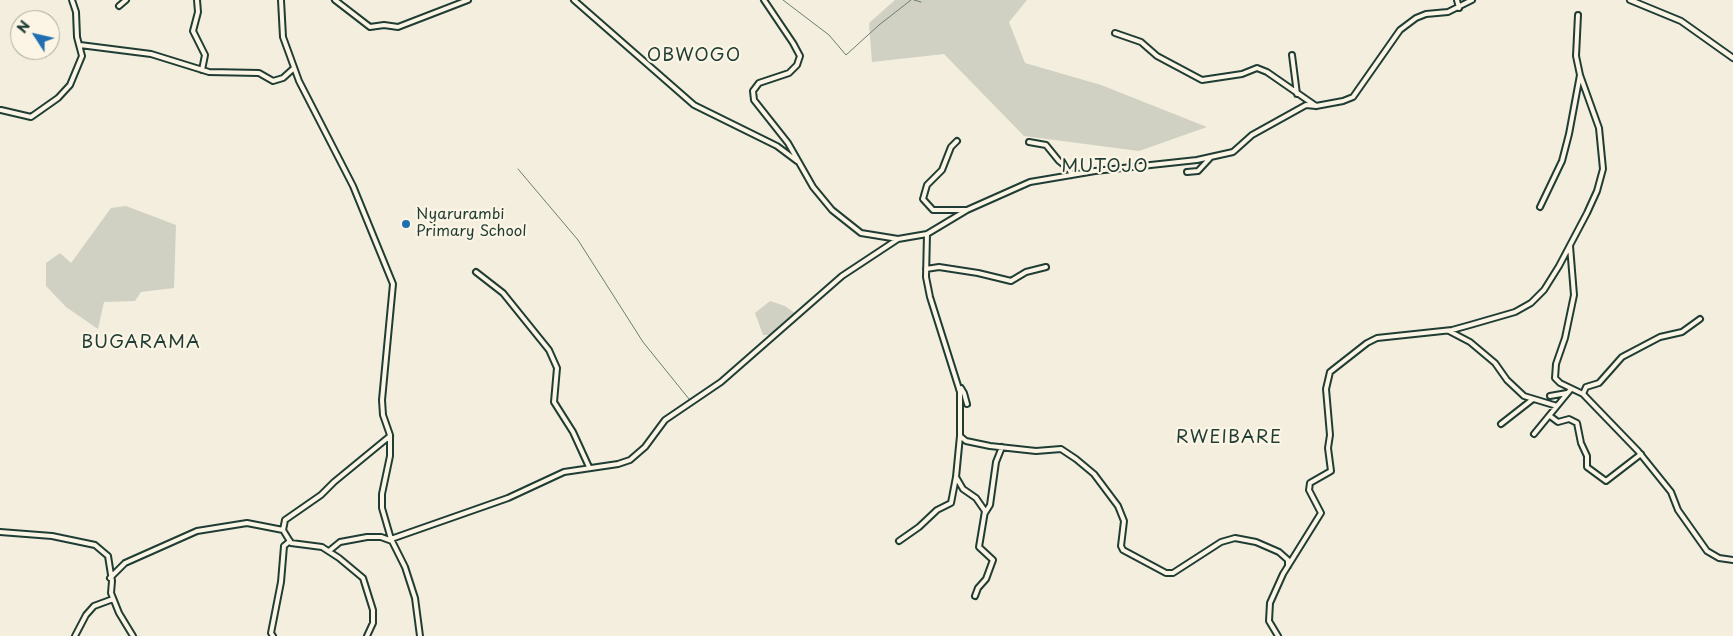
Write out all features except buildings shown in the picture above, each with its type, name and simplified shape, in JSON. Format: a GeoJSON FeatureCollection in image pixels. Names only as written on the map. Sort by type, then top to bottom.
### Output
{"type":"FeatureCollection","features":[{"type":"Feature","properties":{"kind":"street"},"geometry":{"type":"LineString","coordinates":[[1,110],[31,117],[65,92],[82,56],[77,37],[76,12],[72,0]]}},
{"type":"Feature","properties":{"kind":"street"},"geometry":{"type":"LineString","coordinates":[[119,6],[126,0]]}},
{"type":"Feature","properties":{"kind":"street"},"geometry":{"type":"LineString","coordinates":[[197,0],[198,12],[194,31],[206,55],[202,70]]}},
{"type":"Feature","properties":{"kind":"street"},"geometry":{"type":"LineString","coordinates":[[281,0],[283,37],[294,68],[311,106],[353,186],[372,238],[393,284],[382,400],[383,414],[390,436],[390,456],[382,494],[382,508],[415,598],[420,636]]}},
{"type":"Feature","properties":{"kind":"street"},"geometry":{"type":"LineString","coordinates":[[335,0],[370,27],[384,25],[398,27],[468,0]]}},
{"type":"Feature","properties":{"kind":"street"},"geometry":{"type":"LineString","coordinates":[[574,0],[694,105],[777,146],[798,162]]}},
{"type":"Feature","properties":{"kind":"street"},"geometry":{"type":"LineString","coordinates":[[764,0],[800,56],[793,70],[783,76],[759,83],[752,95],[756,105],[788,143],[823,201],[850,226],[862,233],[898,239],[927,234],[967,210],[1030,182],[1211,157],[1233,152],[1252,135],[1306,105],[1316,106],[1343,102],[1353,97],[1393,37],[1408,23],[1426,14],[1442,14],[1472,0]]}},
{"type":"Feature","properties":{"kind":"street"},"geometry":{"type":"LineString","coordinates":[[1457,0],[1458,8]]}},
{"type":"Feature","properties":{"kind":"street"},"geometry":{"type":"LineString","coordinates":[[1634,0],[1681,21],[1733,58]]}},
{"type":"Feature","properties":{"kind":"street"},"geometry":{"type":"LineString","coordinates":[[1278,636],[1269,621],[1268,612],[1274,594],[1288,566],[1321,513],[1309,490],[1310,483],[1331,471],[1328,448],[1330,435],[1326,389],[1330,372],[1359,349],[1377,338],[1448,331],[1515,312],[1531,303],[1551,281],[1597,191],[1604,165],[1599,128],[1580,75],[1576,56],[1578,15]]}},
{"type":"Feature","properties":{"kind":"street"},"geometry":{"type":"LineString","coordinates":[[1115,32],[1140,42],[1157,56],[1202,80],[1242,74],[1257,68],[1267,72],[1316,106]]}},
{"type":"Feature","properties":{"kind":"street"},"geometry":{"type":"LineString","coordinates":[[80,45],[151,54],[202,70],[258,73],[277,81],[294,68]]}},
{"type":"Feature","properties":{"kind":"street"},"geometry":{"type":"LineString","coordinates":[[1292,55],[1297,94]]}},
{"type":"Feature","properties":{"kind":"street"},"geometry":{"type":"LineString","coordinates":[[1540,207],[1562,162],[1580,75]]}},
{"type":"Feature","properties":{"kind":"street"},"geometry":{"type":"LineString","coordinates":[[957,141],[950,148],[942,170],[927,185],[923,199],[933,210],[967,210]]}},
{"type":"Feature","properties":{"kind":"street"},"geometry":{"type":"LineString","coordinates":[[1029,142],[1046,144],[1069,169],[1072,175]]}},
{"type":"Feature","properties":{"kind":"street"},"geometry":{"type":"LineString","coordinates":[[1187,172],[1198,171],[1211,157]]}},
{"type":"Feature","properties":{"kind":"street"},"geometry":{"type":"LineString","coordinates":[[899,541],[937,510],[951,503],[960,436],[959,389],[930,297],[926,269],[927,234]]}},
{"type":"Feature","properties":{"kind":"street"},"geometry":{"type":"LineString","coordinates":[[328,551],[340,542],[367,537],[381,537],[393,540],[508,498],[564,472],[618,464],[637,455],[665,420],[715,387],[842,276],[898,239]]}},
{"type":"Feature","properties":{"kind":"street"},"geometry":{"type":"LineString","coordinates":[[1569,391],[1554,375],[1566,338],[1574,295],[1570,246]]}},
{"type":"Feature","properties":{"kind":"street"},"geometry":{"type":"LineString","coordinates":[[926,269],[939,267],[978,272],[1010,281],[1026,272],[1046,267]]}},
{"type":"Feature","properties":{"kind":"street"},"geometry":{"type":"LineString","coordinates":[[476,272],[503,292],[549,350],[557,368],[554,402],[573,432],[589,467]]}},
{"type":"Feature","properties":{"kind":"street"},"geometry":{"type":"LineString","coordinates":[[1583,394],[1586,387],[1598,384],[1622,357],[1660,336],[1682,332],[1700,319]]}},
{"type":"Feature","properties":{"kind":"street"},"geometry":{"type":"LineString","coordinates":[[1448,331],[1470,342],[1495,363],[1513,387],[1532,400],[1556,406]]}},
{"type":"Feature","properties":{"kind":"street"},"geometry":{"type":"LineString","coordinates":[[959,389],[961,388],[964,393],[967,404]]}},
{"type":"Feature","properties":{"kind":"street"},"geometry":{"type":"LineString","coordinates":[[1534,434],[1569,391]]}},
{"type":"Feature","properties":{"kind":"street"},"geometry":{"type":"LineString","coordinates":[[1550,396],[1569,391],[1583,394],[1641,454],[1671,492],[1678,510],[1702,546],[1715,557],[1733,560]]}},
{"type":"Feature","properties":{"kind":"street"},"geometry":{"type":"LineString","coordinates":[[1501,424],[1532,400]]}},
{"type":"Feature","properties":{"kind":"street"},"geometry":{"type":"LineString","coordinates":[[1550,416],[1558,422],[1569,419],[1578,423],[1580,443],[1587,456],[1587,468],[1606,481],[1641,454]]}},
{"type":"Feature","properties":{"kind":"street"},"geometry":{"type":"LineString","coordinates":[[367,636],[373,622],[373,610],[364,581],[339,558],[328,551],[318,546],[290,541],[283,530],[285,520],[299,508],[321,496],[334,482],[390,436]]}},
{"type":"Feature","properties":{"kind":"street"},"geometry":{"type":"LineString","coordinates":[[960,436],[973,443],[1002,447],[1036,451],[1061,449],[1076,458],[1094,474],[1118,506],[1124,521],[1121,546],[1123,550],[1166,573],[1173,574],[1221,542],[1235,538],[1256,542],[1279,552],[1288,560],[1288,566]]}},
{"type":"Feature","properties":{"kind":"street"},"geometry":{"type":"LineString","coordinates":[[975,596],[993,564],[993,560],[979,547],[985,513],[990,505],[996,462],[1002,447]]}},
{"type":"Feature","properties":{"kind":"street"},"geometry":{"type":"LineString","coordinates":[[956,476],[963,489],[976,498],[985,513]]}},
{"type":"Feature","properties":{"kind":"street"},"geometry":{"type":"LineString","coordinates":[[110,578],[125,563],[197,531],[236,523],[283,530]]}},
{"type":"Feature","properties":{"kind":"street"},"geometry":{"type":"LineString","coordinates":[[0,532],[52,536],[95,545],[108,556],[113,599],[132,636]]}},
{"type":"Feature","properties":{"kind":"street"},"geometry":{"type":"LineString","coordinates":[[273,636],[271,633],[277,612],[284,546],[290,541]]}},
{"type":"Feature","properties":{"kind":"street"},"geometry":{"type":"LineString","coordinates":[[75,636],[86,615],[94,606],[113,599]]}},
{"type":"Feature","properties":{"kind":"shaded area"},"geometry":{"type":"Polygon","coordinates":[[[895,0],[1027,0],[1009,22],[1025,63],[1101,85],[1207,127],[1139,151],[1024,136],[944,54],[872,62],[869,23],[895,0]]]}},
{"type":"Feature","properties":{"kind":"shaded area"},"geometry":{"type":"Polygon","coordinates":[[[126,206],[176,225],[174,288],[141,292],[135,301],[104,302],[98,329],[66,307],[46,286],[46,263],[60,253],[71,263],[111,208],[126,206]]]}},
{"type":"Feature","properties":{"kind":"shaded area"},"geometry":{"type":"Polygon","coordinates":[[[770,301],[785,306],[796,314],[769,335],[763,335],[755,313],[770,301]]]}},
{"type":"Feature","properties":{"kind":"waterway"},"geometry":{"type":"LineString","coordinates":[[783,0],[829,35],[846,55],[879,25],[911,0]]}},
{"type":"Feature","properties":{"kind":"waterway"},"geometry":{"type":"LineString","coordinates":[[914,0],[921,2]]}},
{"type":"Feature","properties":{"kind":"waterway"},"geometry":{"type":"LineString","coordinates":[[518,169],[578,240],[643,342],[689,399]]}},
{"type":"Feature","properties":{"kind":"place","name":"Nyarurambi Primary School"},"geometry":{"type":"Point","coordinates":[406,224]}},
{"type":"Feature","properties":{"kind":"district","name":"OBWOGO"},"geometry":{"type":"Point","coordinates":[694,56]}},
{"type":"Feature","properties":{"kind":"district","name":"MUTOJO"},"geometry":{"type":"Point","coordinates":[1105,167]}},
{"type":"Feature","properties":{"kind":"district","name":"BUGARAMA"},"geometry":{"type":"Point","coordinates":[141,343]}},
{"type":"Feature","properties":{"kind":"district","name":"RWEIBARE"},"geometry":{"type":"Point","coordinates":[1229,438]}}]}
